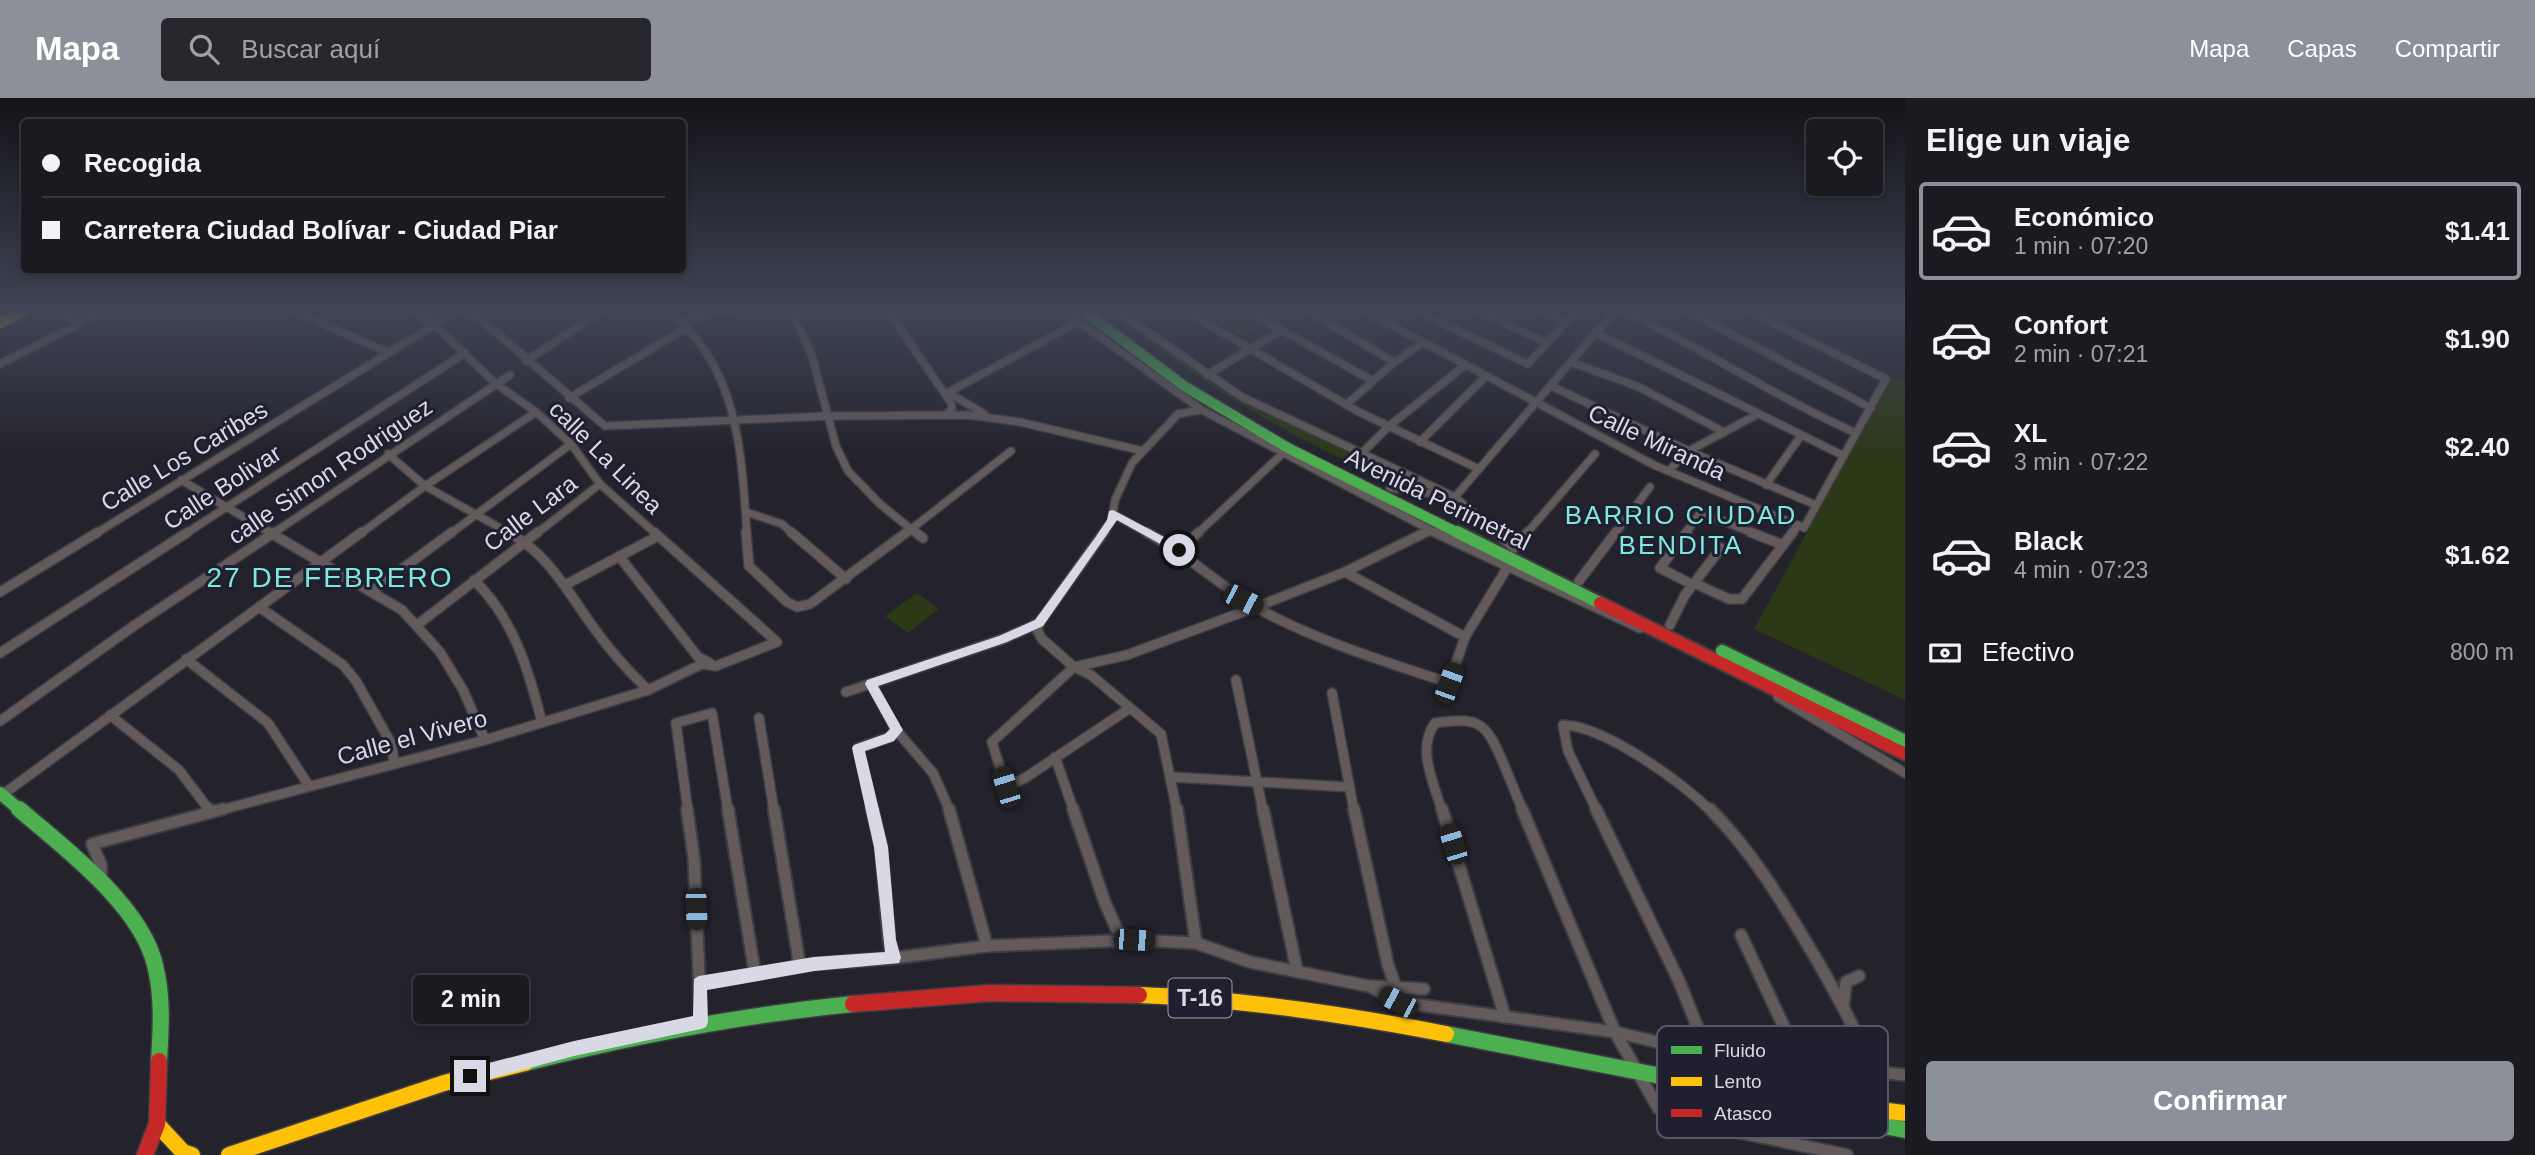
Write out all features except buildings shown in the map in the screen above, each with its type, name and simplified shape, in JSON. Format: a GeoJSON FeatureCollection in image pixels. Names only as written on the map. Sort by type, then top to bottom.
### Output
{"type":"FeatureCollection","features":[{"type":"Feature","properties":{"kind":"main road","name":"Avenida Perimetral"},"geometry":{"type":"LineString","coordinates":[[1143,358],[1288,448],[1463,534],[1854,735],[1905,754]]}},
{"type":"Feature","properties":{"kind":"main road","name":"Avenida Perimetral"},"geometry":{"type":"LineString","coordinates":[[1161,358],[1226,401],[1296,441],[1905,741]]}},
{"type":"Feature","properties":{"kind":"main road"},"geometry":{"type":"LineString","coordinates":[[1789,684],[1905,730]]}},
{"type":"Feature","properties":{"kind":"main road"},"geometry":{"type":"LineString","coordinates":[[1854,735],[1905,761]]}},
{"type":"Feature","properties":{"kind":"main road"},"geometry":{"type":"LineString","coordinates":[[1,794],[101,886],[139,926],[151,950],[156,969],[161,1018],[157,1124],[145,1155]]}},
{"type":"Feature","properties":{"kind":"main road","name":"T-16"},"geometry":{"type":"LineString","coordinates":[[232,1154],[444,1083],[574,1048],[776,1010],[966,995],[1177,996],[1348,1015],[1657,1075]]}},
{"type":"Feature","properties":{"kind":"main road"},"geometry":{"type":"LineString","coordinates":[[157,1124],[183,1152],[192,1155]]}},
{"type":"Feature","properties":{"kind":"main road"},"geometry":{"type":"LineString","coordinates":[[214,1155],[232,1154]]}},
{"type":"Feature","properties":{"kind":"street","name":"Calle Los Caribes"},"geometry":{"type":"LineString","coordinates":[[0,592],[380,358]]}},
{"type":"Feature","properties":{"kind":"street","name":"Calle Bolivar"},"geometry":{"type":"LineString","coordinates":[[0,653],[457,358]]}},
{"type":"Feature","properties":{"kind":"street","name":"calle La Linea"},"geometry":{"type":"LineString","coordinates":[[470,358],[495,383],[536,412],[571,444],[600,484],[777,642]]}},
{"type":"Feature","properties":{"kind":"street"},"geometry":{"type":"LineString","coordinates":[[524,358],[595,419],[614,427],[827,416],[988,416],[1143,451]]}},
{"type":"Feature","properties":{"kind":"street"},"geometry":{"type":"LineString","coordinates":[[527,361],[531,358]]}},
{"type":"Feature","properties":{"kind":"street"},"geometry":{"type":"LineString","coordinates":[[569,398],[635,358]]}},
{"type":"Feature","properties":{"kind":"street"},"geometry":{"type":"LineString","coordinates":[[710,358],[736,419],[749,566],[787,603],[797,607],[810,604],[846,579],[1011,452]]}},
{"type":"Feature","properties":{"kind":"street"},"geometry":{"type":"LineString","coordinates":[[813,358],[836,446],[848,471],[880,504],[923,538]]}},
{"type":"Feature","properties":{"kind":"street"},"geometry":{"type":"LineString","coordinates":[[922,358],[951,403],[952,408],[947,415]]}},
{"type":"Feature","properties":{"kind":"street"},"geometry":{"type":"LineString","coordinates":[[945,390],[1002,358]]}},
{"type":"Feature","properties":{"kind":"street"},"geometry":{"type":"LineString","coordinates":[[1134,358],[1202,410],[1282,454],[1507,568],[1681,647],[1854,735],[1905,773]]}},
{"type":"Feature","properties":{"kind":"street","name":"Avenida Perimetral"},"geometry":{"type":"LineString","coordinates":[[1184,358],[1255,404],[1455,497],[1514,548]]}},
{"type":"Feature","properties":{"kind":"street"},"geometry":{"type":"LineString","coordinates":[[1208,375],[1235,358]]}},
{"type":"Feature","properties":{"kind":"street"},"geometry":{"type":"LineString","coordinates":[[1263,358],[1388,427],[1479,470]]}},
{"type":"Feature","properties":{"kind":"street"},"geometry":{"type":"LineString","coordinates":[[1331,358],[1373,381]]}},
{"type":"Feature","properties":{"kind":"street"},"geometry":{"type":"LineString","coordinates":[[1388,358],[1394,362]]}},
{"type":"Feature","properties":{"kind":"street"},"geometry":{"type":"LineString","coordinates":[[1346,405],[1399,358]]}},
{"type":"Feature","properties":{"kind":"street","name":"Calle Miranda"},"geometry":{"type":"LineString","coordinates":[[1450,358],[1669,471],[1801,527]]}},
{"type":"Feature","properties":{"kind":"street"},"geometry":{"type":"LineString","coordinates":[[1516,358],[1528,364],[1533,358]]}},
{"type":"Feature","properties":{"kind":"street"},"geometry":{"type":"LineString","coordinates":[[1390,488],[1455,497],[1574,358]]}},
{"type":"Feature","properties":{"kind":"street"},"geometry":{"type":"LineString","coordinates":[[1652,358],[1756,415],[1844,456]]}},
{"type":"Feature","properties":{"kind":"street"},"geometry":{"type":"LineString","coordinates":[[1716,358],[1821,418],[1856,433]]}},
{"type":"Feature","properties":{"kind":"street"},"geometry":{"type":"LineString","coordinates":[[1777,358],[1871,408]]}},
{"type":"Feature","properties":{"kind":"street"},"geometry":{"type":"LineString","coordinates":[[1783,545],[1701,512],[1660,568],[1729,599],[1742,599],[1816,505],[1886,379],[1844,358]]}},
{"type":"Feature","properties":{"kind":"street"},"geometry":{"type":"LineString","coordinates":[[1571,362],[1639,387],[1724,432]]}},
{"type":"Feature","properties":{"kind":"street"},"geometry":{"type":"LineString","coordinates":[[1361,454],[1388,427],[1464,366]]}},
{"type":"Feature","properties":{"kind":"street","name":"calle Simon Rodriguez"},"geometry":{"type":"LineString","coordinates":[[0,721],[135,625],[510,375]]}},
{"type":"Feature","properties":{"kind":"street"},"geometry":{"type":"LineString","coordinates":[[1420,442],[1485,377]]}},
{"type":"Feature","properties":{"kind":"street"},"geometry":{"type":"LineString","coordinates":[[1551,386],[1689,451],[1816,505]]}},
{"type":"Feature","properties":{"kind":"street"},"geometry":{"type":"LineString","coordinates":[[945,390],[959,401],[988,416]]}},
{"type":"Feature","properties":{"kind":"street"},"geometry":{"type":"LineString","coordinates":[[1196,943],[1172,777],[1161,734],[1091,675],[1074,667],[1042,639],[1037,630],[1039,623],[1105,530],[1132,463],[1178,414],[1202,410]]}},
{"type":"Feature","properties":{"kind":"street"},"geometry":{"type":"LineString","coordinates":[[1,794],[324,562],[425,486],[536,412]]}},
{"type":"Feature","properties":{"kind":"street"},"geometry":{"type":"LineString","coordinates":[[1669,471],[1689,451],[1756,415]]}},
{"type":"Feature","properties":{"kind":"street"},"geometry":{"type":"LineString","coordinates":[[1766,485],[1800,437]]}},
{"type":"Feature","properties":{"kind":"street"},"geometry":{"type":"LineString","coordinates":[[372,591],[571,444]]}},
{"type":"Feature","properties":{"kind":"street"},"geometry":{"type":"LineString","coordinates":[[388,454],[425,486],[524,541],[547,561],[625,668],[648,690]]}},
{"type":"Feature","properties":{"kind":"street"},"geometry":{"type":"LineString","coordinates":[[1179,550],[1282,454]]}},
{"type":"Feature","properties":{"kind":"street"},"geometry":{"type":"LineString","coordinates":[[1514,548],[1595,454]]}},
{"type":"Feature","properties":{"kind":"street"},"geometry":{"type":"LineString","coordinates":[[181,480],[402,610],[440,652],[463,690],[485,740]]}},
{"type":"Feature","properties":{"kind":"street","name":"Calle Lara"},"geometry":{"type":"LineString","coordinates":[[417,625],[600,484]]}},
{"type":"Feature","properties":{"kind":"street"},"geometry":{"type":"LineString","coordinates":[[1579,581],[1650,487]]}},
{"type":"Feature","properties":{"kind":"street"},"geometry":{"type":"LineString","coordinates":[[746,512],[782,524],[846,579]]}},
{"type":"Feature","properties":{"kind":"street"},"geometry":{"type":"LineString","coordinates":[[1113,513],[1179,550],[1243,600],[1256,607],[1327,642],[1449,683],[1465,637],[1507,568]]}},
{"type":"Feature","properties":{"kind":"street"},"geometry":{"type":"LineString","coordinates":[[1130,708],[1026,778],[1006,787],[992,742],[1074,667],[1127,655],[1256,607],[1345,572],[1428,529],[1463,534]]}},
{"type":"Feature","properties":{"kind":"street"},"geometry":{"type":"LineString","coordinates":[[565,585],[658,536]]}},
{"type":"Feature","properties":{"kind":"street"},"geometry":{"type":"LineString","coordinates":[[1670,625],[1693,584],[1721,548]]}},
{"type":"Feature","properties":{"kind":"street"},"geometry":{"type":"LineString","coordinates":[[619,556],[698,657],[716,666]]}},
{"type":"Feature","properties":{"kind":"street"},"geometry":{"type":"LineString","coordinates":[[1345,572],[1465,637]]}},
{"type":"Feature","properties":{"kind":"street"},"geometry":{"type":"LineString","coordinates":[[474,580],[489,592],[514,633],[530,674],[542,722]]}},
{"type":"Feature","properties":{"kind":"street"},"geometry":{"type":"LineString","coordinates":[[258,607],[343,665],[356,681],[392,745],[394,763]]}},
{"type":"Feature","properties":{"kind":"street"},"geometry":{"type":"LineString","coordinates":[[846,691],[1003,639],[1039,623]]}},
{"type":"Feature","properties":{"kind":"street","name":"Calle el Vivero"},"geometry":{"type":"LineString","coordinates":[[101,886],[101,865],[92,844],[485,740],[648,690],[702,664],[716,666],[777,642]]}},
{"type":"Feature","properties":{"kind":"street"},"geometry":{"type":"LineString","coordinates":[[186,659],[268,723],[309,786]]}},
{"type":"Feature","properties":{"kind":"street"},"geometry":{"type":"LineString","coordinates":[[1236,680],[1259,783],[1282,910],[1297,971]]}},
{"type":"Feature","properties":{"kind":"street"},"geometry":{"type":"LineString","coordinates":[[871,684],[897,730],[933,773],[947,802],[987,946]]}},
{"type":"Feature","properties":{"kind":"street"},"geometry":{"type":"LineString","coordinates":[[1332,694],[1349,787],[1388,965],[1396,988]]}},
{"type":"Feature","properties":{"kind":"street"},"geometry":{"type":"LineString","coordinates":[[701,1022],[694,859],[676,723],[712,713],[755,974]]}},
{"type":"Feature","properties":{"kind":"street"},"geometry":{"type":"LineString","coordinates":[[110,715],[186,774],[211,811]]}},
{"type":"Feature","properties":{"kind":"street"},"geometry":{"type":"LineString","coordinates":[[759,718],[800,967]]}},
{"type":"Feature","properties":{"kind":"street"},"geometry":{"type":"LineString","coordinates":[[1505,1017],[1426,757],[1426,735],[1435,723],[1459,720],[1476,722],[1490,732],[1615,1032],[1657,1106]]}},
{"type":"Feature","properties":{"kind":"street"},"geometry":{"type":"LineString","coordinates":[[1697,1026],[1679,981],[1568,751],[1563,725],[1581,725],[1656,768],[1692,793],[1734,834],[1800,931],[1852,1026]]}},
{"type":"Feature","properties":{"kind":"street"},"geometry":{"type":"LineString","coordinates":[[894,958],[889,940],[881,847],[858,748],[890,737],[897,730]]}},
{"type":"Feature","properties":{"kind":"street"},"geometry":{"type":"LineString","coordinates":[[1055,757],[1105,903],[1118,932],[1134,940]]}},
{"type":"Feature","properties":{"kind":"street"},"geometry":{"type":"LineString","coordinates":[[1172,777],[1349,787]]}},
{"type":"Feature","properties":{"kind":"street"},"geometry":{"type":"LineString","coordinates":[[1741,935],[1784,1026]]}},
{"type":"Feature","properties":{"kind":"street"},"geometry":{"type":"LineString","coordinates":[[699,984],[800,967],[987,946],[1056,946],[1134,940],[1196,943],[1250,962],[1368,986],[1424,989]]}},
{"type":"Feature","properties":{"kind":"street"},"geometry":{"type":"LineString","coordinates":[[1843,1006],[1846,982],[1859,976]]}},
{"type":"Feature","properties":{"kind":"street"},"geometry":{"type":"LineString","coordinates":[[1368,986],[1398,1002],[1615,1032],[1641,1042],[1657,1043]]}},
{"type":"Feature","properties":{"kind":"street"},"geometry":{"type":"LineString","coordinates":[[1766,1138],[1847,1155]]}},
{"type":"Feature","properties":{"kind":"green space"},"geometry":{"type":"Polygon","coordinates":[[[1171,358],[1180,358],[1236,397],[1427,489],[1403,485],[1360,468],[1276,424],[1171,358]]]}},
{"type":"Feature","properties":{"kind":"green space"},"geometry":{"type":"Polygon","coordinates":[[[1893,376],[1905,381],[1905,700],[1754,629],[1893,376]]]}},
{"type":"Feature","properties":{"kind":"green space"},"geometry":{"type":"Polygon","coordinates":[[[917,593],[939,609],[908,633],[885,616],[917,593]]]}},
{"type":"Feature","properties":{"kind":"traffic: fast"},"geometry":{"type":"LineString","coordinates":[[1147,358],[1184,386],[1288,448],[1600,603]]}},
{"type":"Feature","properties":{"kind":"traffic: fast"},"geometry":{"type":"LineString","coordinates":[[1722,651],[1905,741]]}},
{"type":"Feature","properties":{"kind":"traffic: fast"},"geometry":{"type":"LineString","coordinates":[[0,793],[84,867],[141,931],[151,950],[158,976],[161,1004],[159,1061]]}},
{"type":"Feature","properties":{"kind":"traffic: fast"},"geometry":{"type":"LineString","coordinates":[[525,1063],[688,1026],[853,1004]]}},
{"type":"Feature","properties":{"kind":"traffic: fast"},"geometry":{"type":"LineString","coordinates":[[1446,1034],[1657,1075]]}},
{"type":"Feature","properties":{"kind":"traffic: fast"},"geometry":{"type":"LineString","coordinates":[[1888,1127],[1905,1130]]}},
{"type":"Feature","properties":{"kind":"traffic: slow"},"geometry":{"type":"LineString","coordinates":[[1139,995],[1217,999],[1294,1008],[1446,1034]]}},
{"type":"Feature","properties":{"kind":"traffic: slow"},"geometry":{"type":"LineString","coordinates":[[229,1155],[444,1083],[525,1063]]}},
{"type":"Feature","properties":{"kind":"traffic: slow"},"geometry":{"type":"LineString","coordinates":[[1888,1111],[1905,1113]]}},
{"type":"Feature","properties":{"kind":"traffic: slow"},"geometry":{"type":"LineString","coordinates":[[157,1124],[183,1152],[192,1155]]}},
{"type":"Feature","properties":{"kind":"traffic: jam"},"geometry":{"type":"LineString","coordinates":[[1600,603],[1905,754]]}},
{"type":"Feature","properties":{"kind":"traffic: jam"},"geometry":{"type":"LineString","coordinates":[[853,1004],[990,993],[1139,995]]}},
{"type":"Feature","properties":{"kind":"traffic: jam"},"geometry":{"type":"LineString","coordinates":[[145,1155],[157,1124],[159,1061]]}},
{"type":"Feature","properties":{"kind":"district","name":"BARRIO CIUDAD BENDITA"},"geometry":{"type":"Point","coordinates":[1681,530]}},
{"type":"Feature","properties":{"kind":"district","name":"27 DE FEBRERO"},"geometry":{"type":"Point","coordinates":[330,577]}},
{"type":"Feature","properties":{"kind":"route"},"geometry":{"type":"LineString","coordinates":[[470,1076],[574,1048],[701,1022],[699,984],[814,964],[894,958],[889,940],[881,847],[858,748],[890,737],[897,730],[871,684],[1003,639],[1039,623],[1085,561],[1112,520],[1113,513],[1179,550]]}}]}
